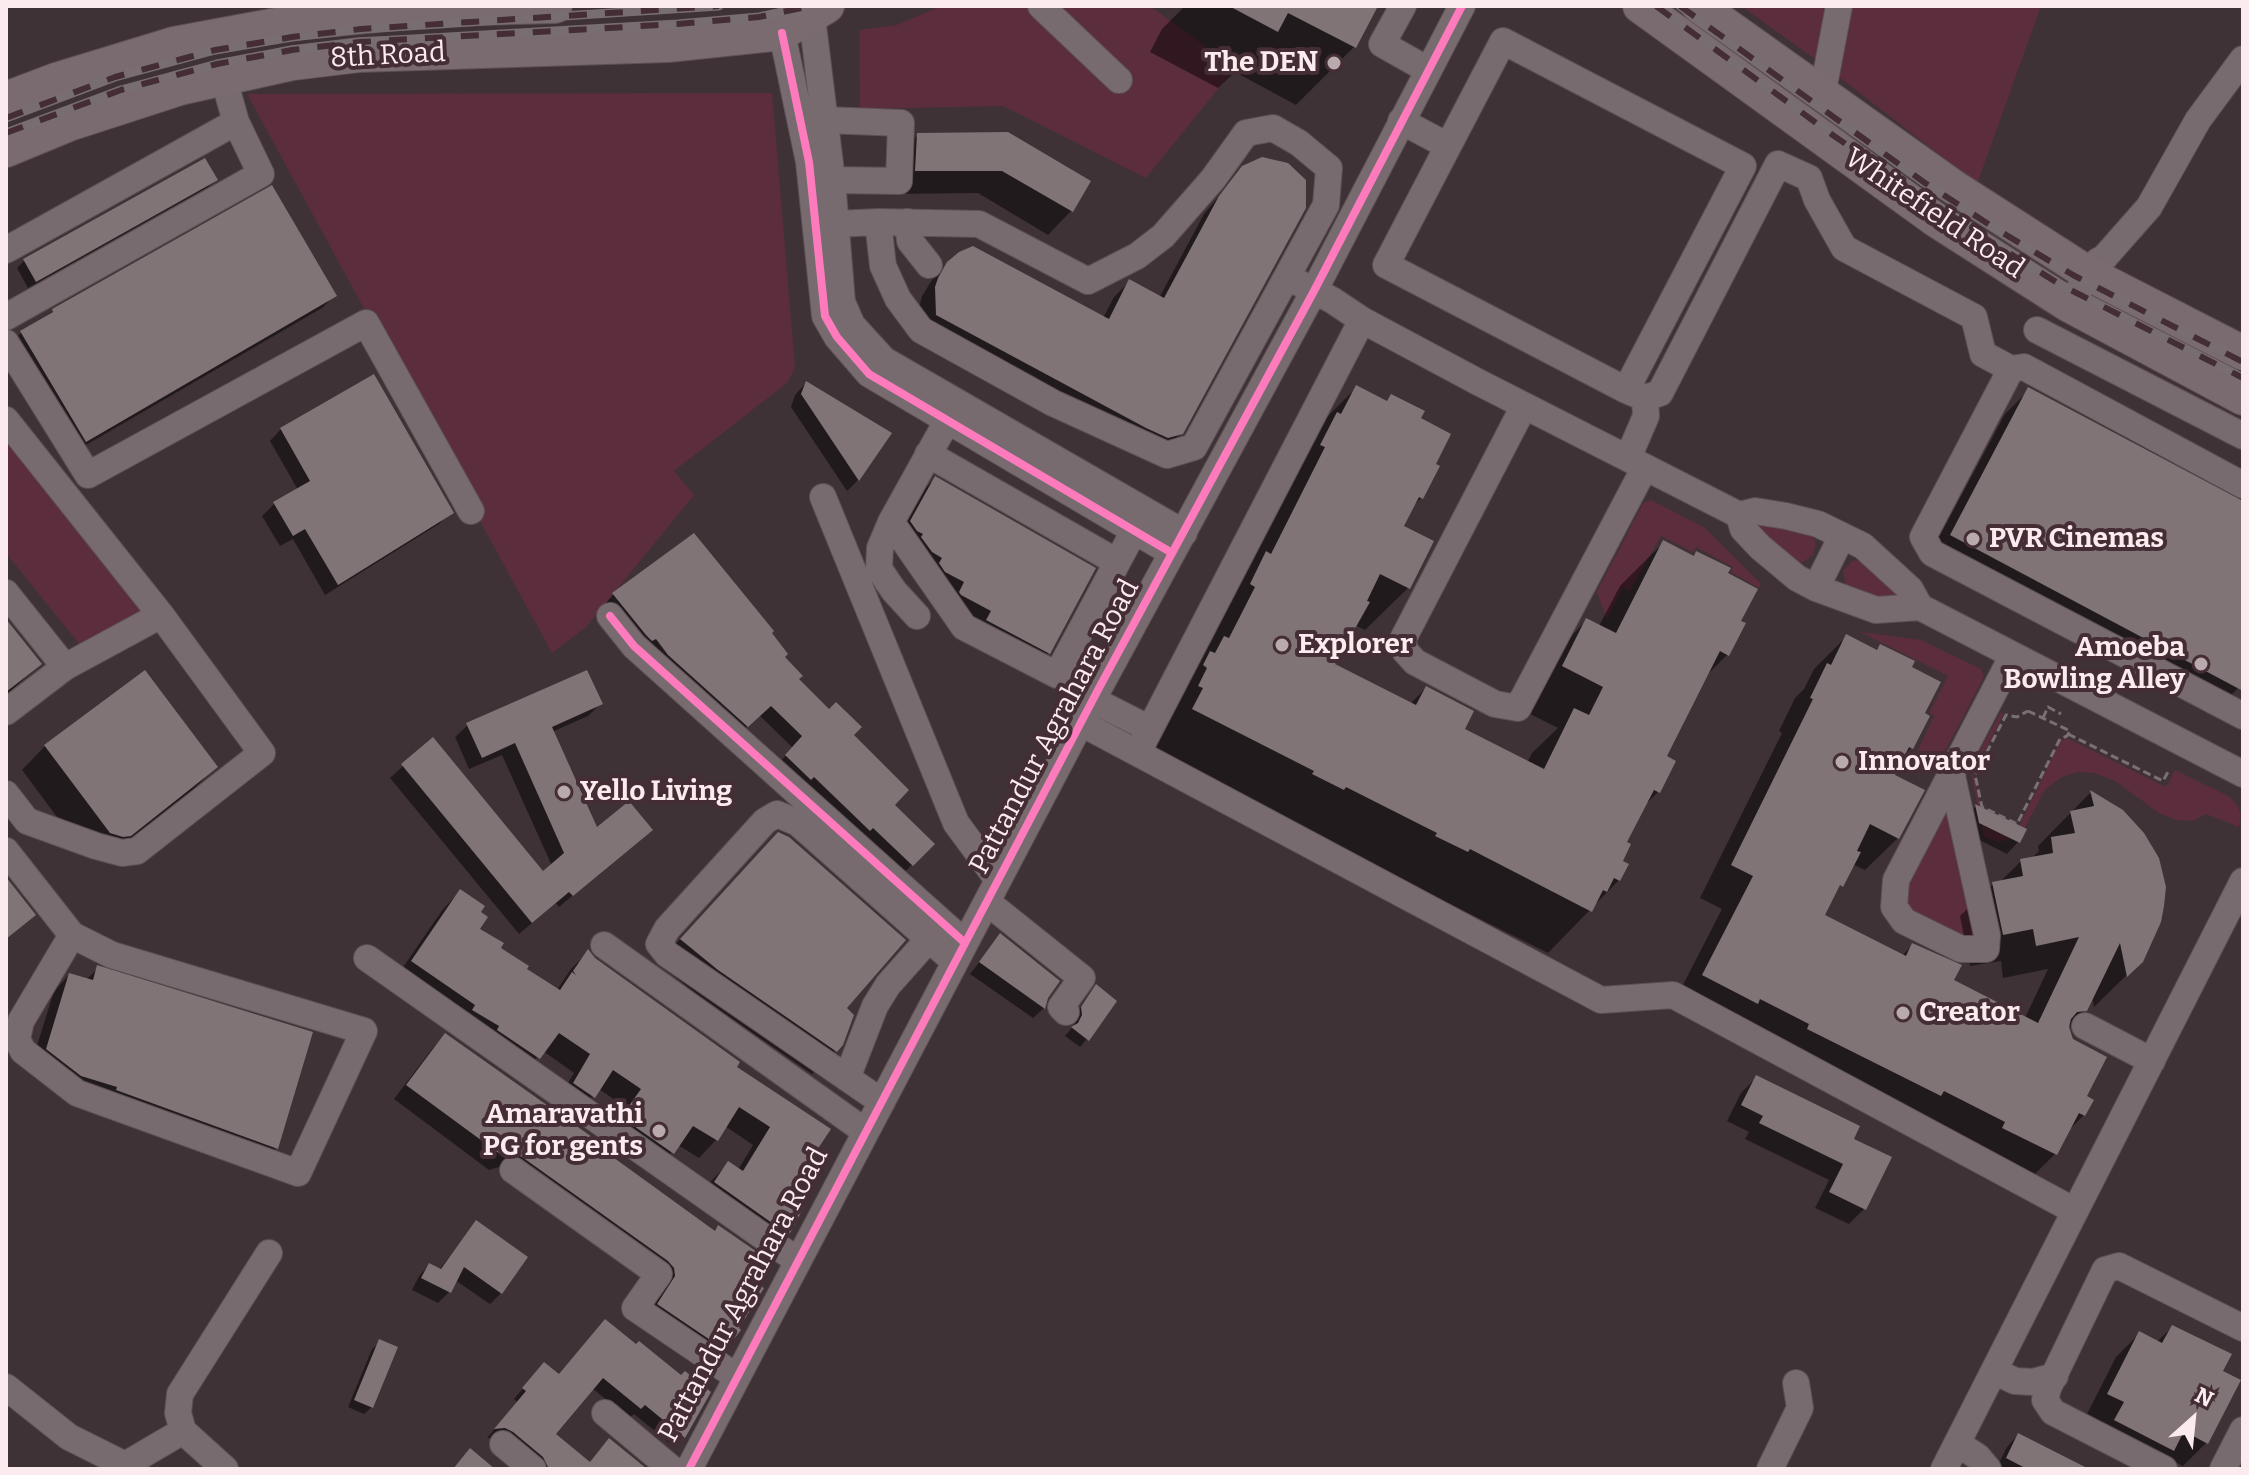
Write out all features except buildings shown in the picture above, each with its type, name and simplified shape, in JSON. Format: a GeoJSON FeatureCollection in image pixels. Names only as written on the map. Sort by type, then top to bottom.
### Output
{"type":"FeatureCollection","features":[{"type":"Feature","properties":{"kind":"main road","name":"8th Road"},"geometry":{"type":"LineString","coordinates":[[6,99],[56,80],[174,44],[282,24],[452,8],[555,6]]}},
{"type":"Feature","properties":{"kind":"main road","name":"Whitefield Road"},"geometry":{"type":"LineString","coordinates":[[1640,6],[1925,212],[2061,300],[2243,398]]}},
{"type":"Feature","properties":{"kind":"main road","name":"Whitefield Road"},"geometry":{"type":"LineString","coordinates":[[1699,6],[1955,188],[2089,274],[2243,353]]}},
{"type":"Feature","properties":{"kind":"main road"},"geometry":{"type":"LineString","coordinates":[[782,33],[827,10]]}},
{"type":"Feature","properties":{"kind":"main road","name":"8th Road"},"geometry":{"type":"LineString","coordinates":[[6,150],[69,124],[223,76],[293,63],[359,55],[668,45],[782,33]]}},
{"type":"Feature","properties":{"kind":"street"},"geometry":{"type":"LineString","coordinates":[[1041,6],[1119,80]]}},
{"type":"Feature","properties":{"kind":"street"},"geometry":{"type":"LineString","coordinates":[[1403,6],[1382,44],[1428,70]]}},
{"type":"Feature","properties":{"kind":"street","name":"Pattandur Agrahara Road"},"geometry":{"type":"LineString","coordinates":[[689,1469],[1462,6]]}},
{"type":"Feature","properties":{"kind":"street"},"geometry":{"type":"LineString","coordinates":[[1822,96],[1839,6]]}},
{"type":"Feature","properties":{"kind":"street"},"geometry":{"type":"LineString","coordinates":[[827,10],[825,120],[836,224],[828,258],[825,316],[837,337],[869,374],[952,411],[1178,543]]}},
{"type":"Feature","properties":{"kind":"street"},"geometry":{"type":"LineString","coordinates":[[782,33],[828,258]]}},
{"type":"Feature","properties":{"kind":"street"},"geometry":{"type":"LineString","coordinates":[[1635,394],[1743,166],[1503,41],[1386,265],[1635,394],[1660,393],[1778,164],[1809,178],[1844,248],[1974,317],[1983,354],[2028,366],[2166,421],[2243,436]]}},
{"type":"Feature","properties":{"kind":"street"},"geometry":{"type":"LineString","coordinates":[[2243,59],[2198,120],[2149,207],[2089,274],[2061,300],[2037,330],[2028,366],[1923,537],[1932,553],[2243,716]]}},
{"type":"Feature","properties":{"kind":"street"},"geometry":{"type":"LineString","coordinates":[[6,317],[261,174],[236,122],[223,76]]}},
{"type":"Feature","properties":{"kind":"street"},"geometry":{"type":"LineString","coordinates":[[825,120],[901,123],[899,181],[832,180]]}},
{"type":"Feature","properties":{"kind":"street"},"geometry":{"type":"LineString","coordinates":[[1401,121],[1448,146]]}},
{"type":"Feature","properties":{"kind":"street"},"geometry":{"type":"LineString","coordinates":[[6,250],[236,122]]}},
{"type":"Feature","properties":{"kind":"street"},"geometry":{"type":"LineString","coordinates":[[836,224],[878,222],[979,224],[1088,281],[1155,244],[1213,179],[1246,133],[1273,128],[1299,143],[1329,168],[1326,205],[1194,447],[1167,455],[1053,403],[921,330],[898,299],[883,266],[878,222]]}},
{"type":"Feature","properties":{"kind":"street"},"geometry":{"type":"LineString","coordinates":[[908,222],[910,241],[929,265]]}},
{"type":"Feature","properties":{"kind":"street"},"geometry":{"type":"LineString","coordinates":[[828,258],[881,250]]}},
{"type":"Feature","properties":{"kind":"street"},"geometry":{"type":"LineString","coordinates":[[1287,277],[1524,406],[1739,515],[1755,511],[1786,516],[1818,524],[1863,546],[1910,589],[1920,607],[2243,774]]}},
{"type":"Feature","properties":{"kind":"street"},"geometry":{"type":"LineString","coordinates":[[1148,732],[1362,320]]}},
{"type":"Feature","properties":{"kind":"street"},"geometry":{"type":"LineString","coordinates":[[6,343],[88,475],[366,323],[471,511]]}},
{"type":"Feature","properties":{"kind":"street"},"geometry":{"type":"LineString","coordinates":[[2037,330],[2166,421],[2243,485]]}},
{"type":"Feature","properties":{"kind":"street"},"geometry":{"type":"LineString","coordinates":[[2166,421],[2193,371]]}},
{"type":"Feature","properties":{"kind":"street"},"geometry":{"type":"LineString","coordinates":[[1524,406],[1403,639],[1405,651],[1415,662],[1500,707],[1518,708],[1636,463],[1646,416],[1635,394]]}},
{"type":"Feature","properties":{"kind":"street"},"geometry":{"type":"LineString","coordinates":[[917,616],[879,569],[880,548],[952,411]]}},
{"type":"Feature","properties":{"kind":"street"},"geometry":{"type":"LineString","coordinates":[[952,411],[1134,531],[1178,543]]}},
{"type":"Feature","properties":{"kind":"street"},"geometry":{"type":"LineString","coordinates":[[6,420],[161,615],[262,753],[137,851],[122,853],[96,846],[27,821],[6,794]]}},
{"type":"Feature","properties":{"kind":"street"},"geometry":{"type":"LineString","coordinates":[[928,454],[1117,562]]}},
{"type":"Feature","properties":{"kind":"street"},"geometry":{"type":"LineString","coordinates":[[823,497],[956,823],[992,891],[1082,978],[1061,1007],[1066,1012]]}},
{"type":"Feature","properties":{"kind":"street"},"geometry":{"type":"LineString","coordinates":[[1739,515],[1743,529],[1760,547],[1797,578],[1816,588],[1876,610],[1920,607]]}},
{"type":"Feature","properties":{"kind":"street"},"geometry":{"type":"LineString","coordinates":[[891,522],[964,627],[1057,675],[1134,531]]}},
{"type":"Feature","properties":{"kind":"street"},"geometry":{"type":"LineString","coordinates":[[1816,588],[1842,536]]}},
{"type":"Feature","properties":{"kind":"street"},"geometry":{"type":"LineString","coordinates":[[6,593],[65,667]]}},
{"type":"Feature","properties":{"kind":"street"},"geometry":{"type":"LineString","coordinates":[[6,712],[65,667],[161,615]]}},
{"type":"Feature","properties":{"kind":"street"},"geometry":{"type":"LineString","coordinates":[[610,616],[634,646],[960,953]]}},
{"type":"Feature","properties":{"kind":"street"},"geometry":{"type":"LineString","coordinates":[[1952,776],[1987,935],[1986,949],[1961,949],[1904,921],[1894,907],[1896,880],[2013,655]]}},
{"type":"Feature","properties":{"kind":"street"},"geometry":{"type":"LineString","coordinates":[[1091,704],[1148,732]]}},
{"type":"Feature","properties":{"kind":"street"},"geometry":{"type":"LineString","coordinates":[[1091,704],[1148,732],[1601,1000],[1673,995],[2075,1211]]}},
{"type":"Feature","properties":{"kind":"street"},"geometry":{"type":"LineString","coordinates":[[882,1102],[667,954],[659,944],[667,929],[765,821],[777,814],[798,823],[928,940],[960,953]]}},
{"type":"Feature","properties":{"kind":"street"},"geometry":{"type":"LineString","coordinates":[[6,851],[72,935],[112,955],[364,1031],[298,1173],[77,1093],[23,1051],[17,1039],[21,1021],[72,935]]}},
{"type":"Feature","properties":{"kind":"street"},"geometry":{"type":"LineString","coordinates":[[1944,1469],[2243,881]]}},
{"type":"Feature","properties":{"kind":"street"},"geometry":{"type":"LineString","coordinates":[[847,1078],[875,1006],[888,985],[928,940]]}},
{"type":"Feature","properties":{"kind":"street"},"geometry":{"type":"LineString","coordinates":[[604,945],[866,1132]]}},
{"type":"Feature","properties":{"kind":"street"},"geometry":{"type":"LineString","coordinates":[[367,958],[798,1261]]}},
{"type":"Feature","properties":{"kind":"street"},"geometry":{"type":"LineString","coordinates":[[2085,1026],[2152,1061]]}},
{"type":"Feature","properties":{"kind":"street"},"geometry":{"type":"LineString","coordinates":[[513,1170],[659,1274],[635,1308],[737,1377]]}},
{"type":"Feature","properties":{"kind":"street"},"geometry":{"type":"LineString","coordinates":[[225,1469],[183,1431],[178,1413],[180,1394],[269,1253]]}},
{"type":"Feature","properties":{"kind":"street"},"geometry":{"type":"LineString","coordinates":[[2164,1469],[2053,1412],[2045,1400],[2105,1270],[2119,1266],[2243,1328]]}},
{"type":"Feature","properties":{"kind":"street"},"geometry":{"type":"LineString","coordinates":[[1994,1371],[2015,1381],[2033,1382],[2055,1376]]}},
{"type":"Feature","properties":{"kind":"street"},"geometry":{"type":"LineString","coordinates":[[1770,1469],[1800,1408],[1796,1383]]}},
{"type":"Feature","properties":{"kind":"street"},"geometry":{"type":"LineString","coordinates":[[6,1387],[69,1437],[125,1465],[183,1431]]}},
{"type":"Feature","properties":{"kind":"street"},"geometry":{"type":"LineString","coordinates":[[605,1413],[672,1469]]}},
{"type":"Feature","properties":{"kind":"street"},"geometry":{"type":"LineString","coordinates":[[2223,1469],[2243,1430]]}},
{"type":"Feature","properties":{"kind":"street"},"geometry":{"type":"LineString","coordinates":[[1957,1443],[1978,1457],[1988,1469]]}},
{"type":"Feature","properties":{"kind":"street"},"geometry":{"type":"LineString","coordinates":[[503,1444],[533,1469]]}},
{"type":"Feature","properties":{"kind":"path"},"geometry":{"type":"LineString","coordinates":[[2043,718],[2048,707],[2061,714]]}},
{"type":"Feature","properties":{"kind":"path"},"geometry":{"type":"LineString","coordinates":[[2028,711],[2070,731],[2068,734],[2060,739],[2017,824],[1982,807],[1975,775],[2006,715],[2017,717],[2028,711]]}},
{"type":"Feature","properties":{"kind":"path"},"geometry":{"type":"LineString","coordinates":[[2068,734],[2163,781],[2169,770]]}},
{"type":"Feature","properties":{"kind":"shaded area"},"geometry":{"type":"Polygon","coordinates":[[[941,6],[1150,6],[1235,68],[1146,178],[1003,106],[860,109],[859,30],[897,25],[941,6]]]}},
{"type":"Feature","properties":{"kind":"shaded area"},"geometry":{"type":"Polygon","coordinates":[[[1741,6],[2041,6],[1977,184],[1829,69],[1741,6]]]}},
{"type":"Feature","properties":{"kind":"shaded area"},"geometry":{"type":"Polygon","coordinates":[[[772,93],[795,368],[787,383],[674,471],[694,495],[586,627],[552,653],[247,94],[772,93]]]}},
{"type":"Feature","properties":{"kind":"shaded area"},"geometry":{"type":"Polygon","coordinates":[[[6,431],[149,608],[80,645],[6,553],[6,431]]]}},
{"type":"Feature","properties":{"kind":"shaded area"},"geometry":{"type":"Polygon","coordinates":[[[1651,500],[1705,528],[1761,584],[1759,588],[1731,572],[1733,567],[1696,547],[1693,552],[1661,536],[1630,591],[1623,587],[1607,619],[1597,592],[1643,503],[1651,500]]]}},
{"type":"Feature","properties":{"kind":"shaded area"},"geometry":{"type":"Polygon","coordinates":[[[1763,523],[1812,535],[1816,542],[1813,555],[1803,562],[1792,561],[1759,528],[1763,523]]]}},
{"type":"Feature","properties":{"kind":"shaded area"},"geometry":{"type":"Polygon","coordinates":[[[1860,560],[1899,596],[1887,600],[1847,589],[1843,571],[1852,561],[1860,560]]]}},
{"type":"Feature","properties":{"kind":"shaded area"},"geometry":{"type":"Polygon","coordinates":[[[1860,632],[1921,640],[1981,669],[1984,677],[1939,763],[1912,774],[1923,753],[1918,750],[1934,716],[1929,713],[1948,676],[1860,632]]]}},
{"type":"Feature","properties":{"kind":"shaded area"},"geometry":{"type":"Polygon","coordinates":[[[2001,712],[2004,713],[1973,775],[1981,808],[2019,826],[2061,740],[2067,738],[2166,787],[2175,770],[2230,797],[2241,815],[2239,827],[2206,814],[2193,821],[2176,820],[2159,813],[2115,781],[2094,773],[2078,772],[2062,777],[2045,790],[2020,836],[1999,842],[1984,837],[1970,768],[2001,712]]]}},
{"type":"Feature","properties":{"kind":"shaded area"},"geometry":{"type":"Polygon","coordinates":[[[1948,801],[1978,933],[1970,942],[1914,914],[1905,902],[1904,886],[1948,801]]]}},
{"type":"Feature","properties":{"kind":"railway"},"geometry":{"type":"LineString","coordinates":[[6,118],[115,77],[215,50],[292,37],[361,29],[719,6]]}},
{"type":"Feature","properties":{"kind":"railway"},"geometry":{"type":"LineString","coordinates":[[6,133],[121,90],[217,64],[292,50],[360,42],[678,24],[759,17],[811,6]]}},
{"type":"Feature","properties":{"kind":"railway"},"geometry":{"type":"LineString","coordinates":[[1656,6],[1834,136],[1983,237],[2061,285],[2243,378]]}},
{"type":"Feature","properties":{"kind":"railway"},"geometry":{"type":"LineString","coordinates":[[1680,6],[1925,183],[1993,227],[2073,275],[2243,362]]}},
{"type":"Feature","properties":{"kind":"cycle path"},"geometry":{"type":"LineString","coordinates":[[689,1469],[1462,6]]}},
{"type":"Feature","properties":{"kind":"cycle path"},"geometry":{"type":"LineString","coordinates":[[782,33],[809,162],[825,316],[837,337],[869,374],[1172,553]]}},
{"type":"Feature","properties":{"kind":"cycle path"},"geometry":{"type":"LineString","coordinates":[[610,616],[634,646],[965,943]]}},
{"type":"Feature","properties":{"kind":"place","name":"The DEN"},"geometry":{"type":"Point","coordinates":[1334,63]}},
{"type":"Feature","properties":{"kind":"place","name":"PVR Cinemas"},"geometry":{"type":"Point","coordinates":[1973,539]}},
{"type":"Feature","properties":{"kind":"place","name":"Explorer"},"geometry":{"type":"Point","coordinates":[1282,645]}},
{"type":"Feature","properties":{"kind":"place","name":"Amoeba Bowling Alley"},"geometry":{"type":"Point","coordinates":[2201,664]}},
{"type":"Feature","properties":{"kind":"place","name":"Innovator"},"geometry":{"type":"Point","coordinates":[1842,762]}},
{"type":"Feature","properties":{"kind":"place","name":"Yello Living"},"geometry":{"type":"Point","coordinates":[564,792]}},
{"type":"Feature","properties":{"kind":"place","name":"Creator"},"geometry":{"type":"Point","coordinates":[1903,1013]}},
{"type":"Feature","properties":{"kind":"place","name":"Amaravathi PG for gents"},"geometry":{"type":"Point","coordinates":[659,1131]}}]}
